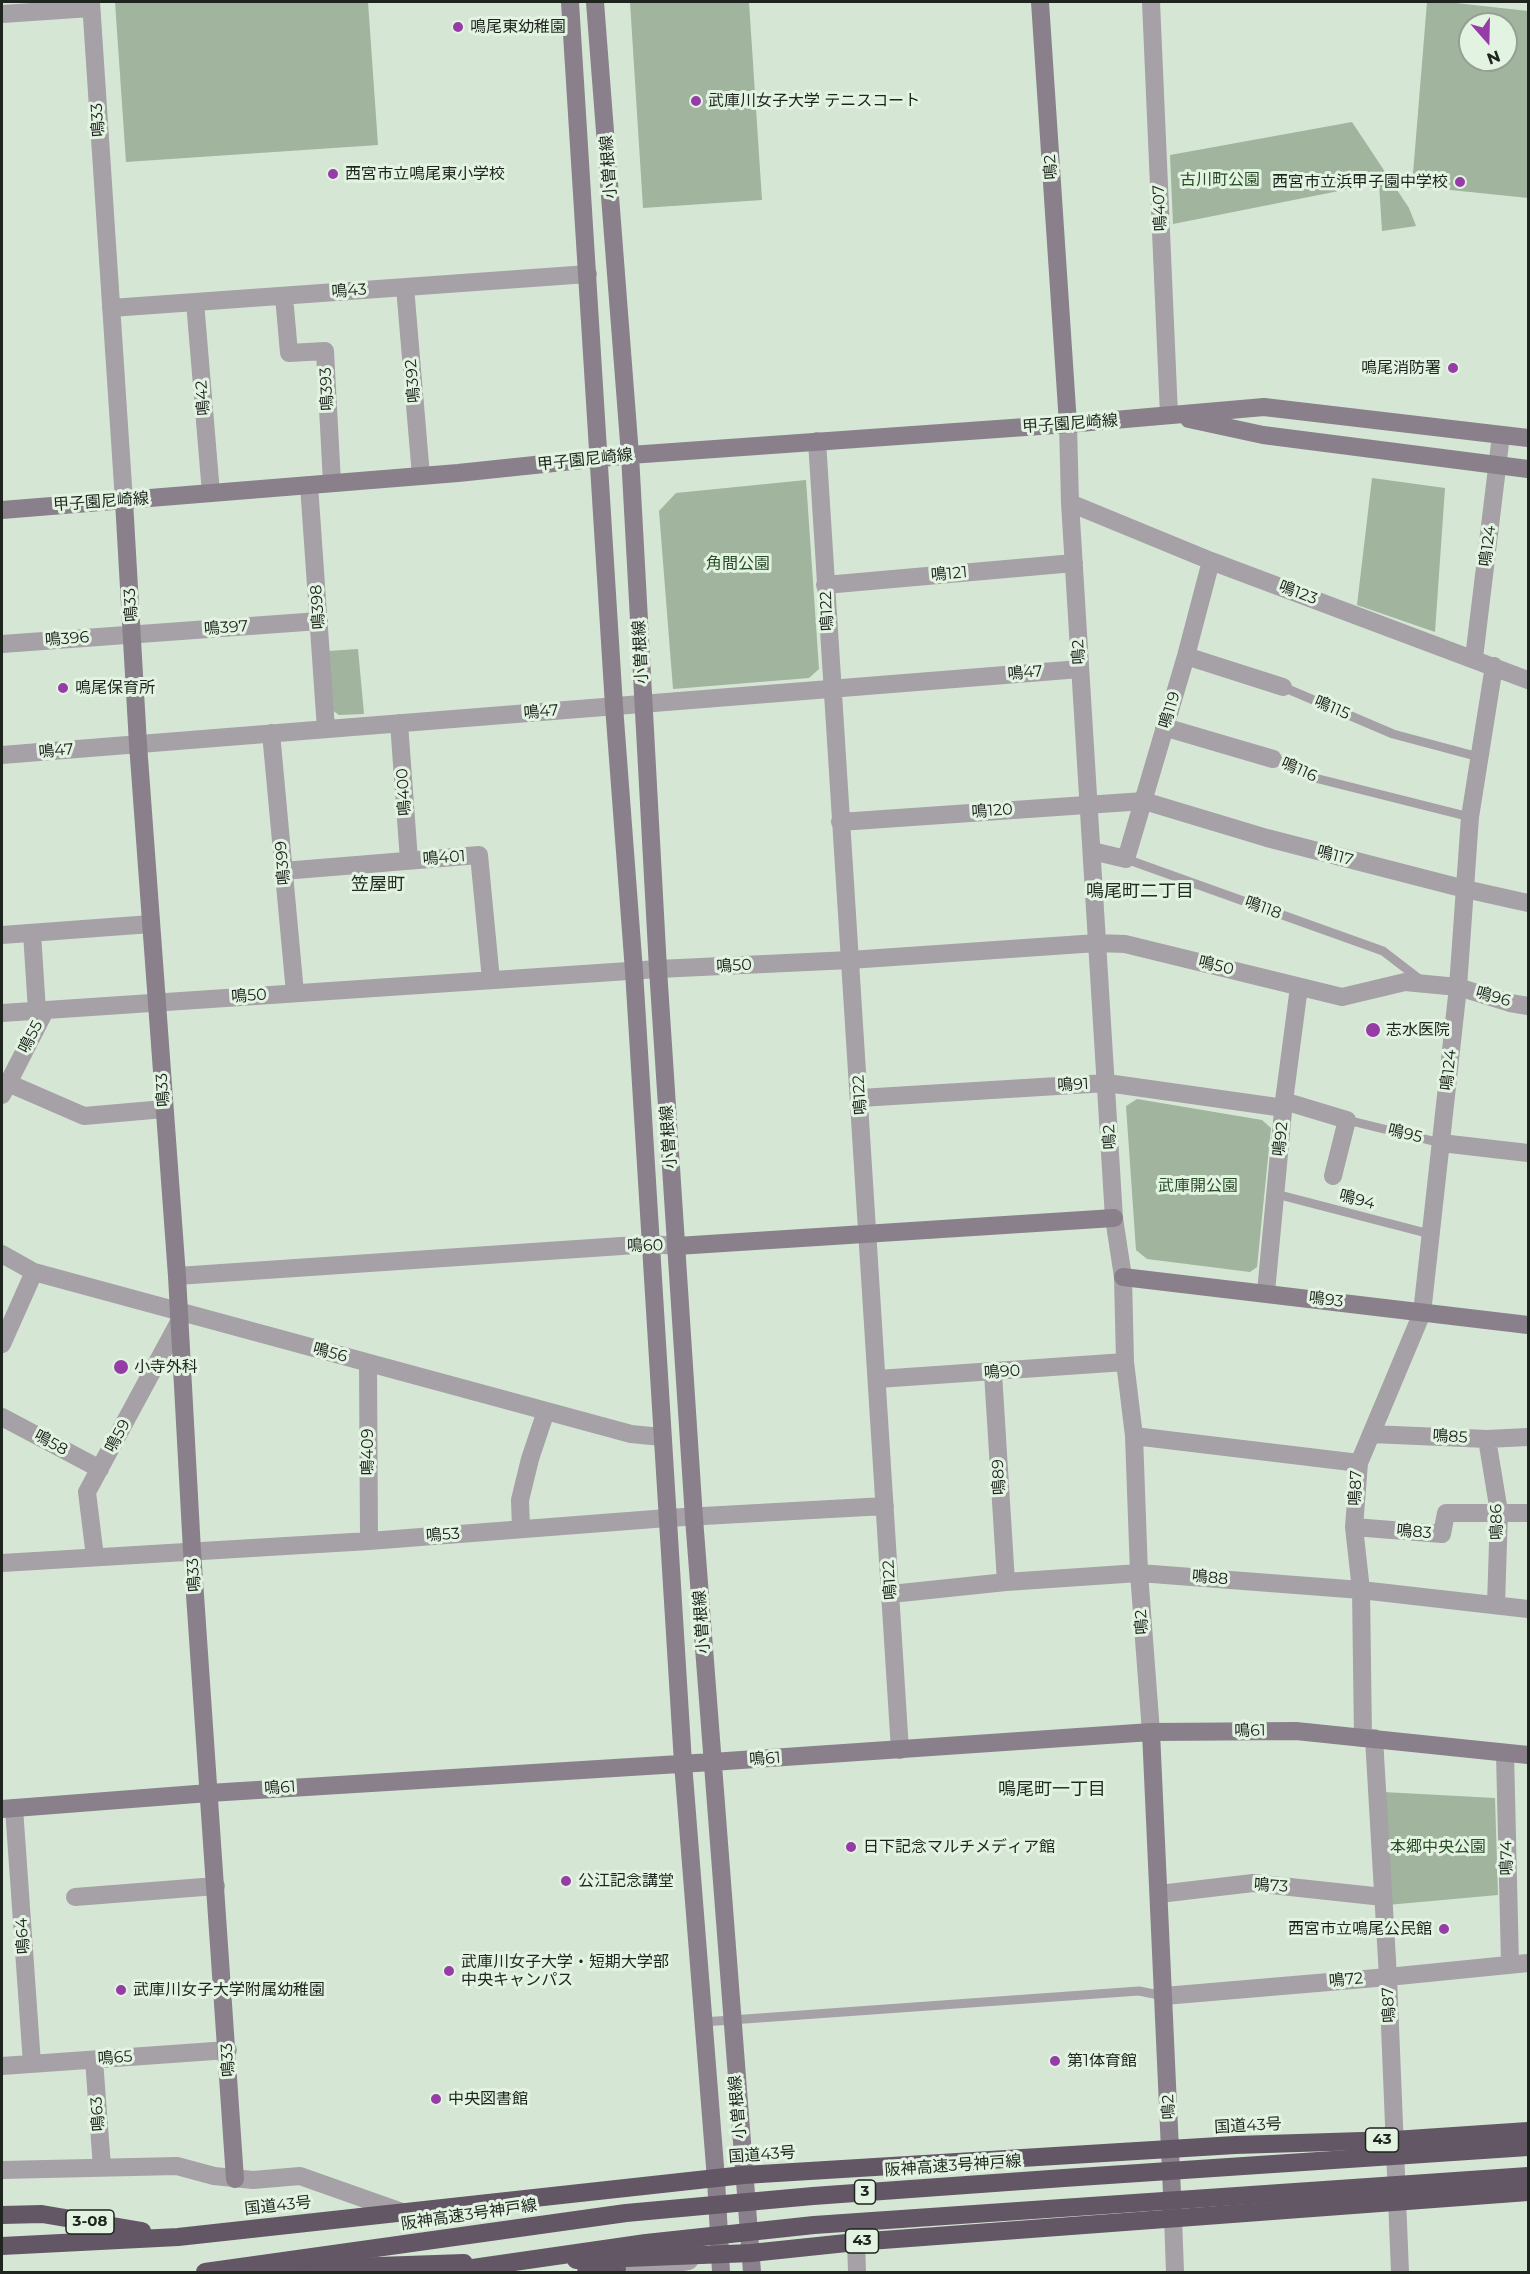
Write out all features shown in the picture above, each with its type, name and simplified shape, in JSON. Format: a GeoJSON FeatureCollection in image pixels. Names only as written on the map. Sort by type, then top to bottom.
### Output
{"type":"FeatureCollection","features":[{"type":"Feature","properties":{"kind":"highway","name":"国道43号"},"geometry":{"type":"LineString","coordinates":[[2,2246],[178,2237],[744,2175],[1171,2151],[1235,2145],[1394,2140],[1528,2131]]}},
{"type":"Feature","properties":{"kind":"highway","name":"阪神高速3号神戸線"},"geometry":{"type":"LineString","coordinates":[[205,2272],[627,2212],[1016,2181],[1528,2147]]}},
{"type":"Feature","properties":{"kind":"highway","name":"3"},"geometry":{"type":"LineString","coordinates":[[446,2272],[646,2243],[814,2225],[1528,2176]]}},
{"type":"Feature","properties":{"kind":"highway","name":"43"},"geometry":{"type":"LineString","coordinates":[[195,2272],[721,2264],[751,2253],[856,2242],[1528,2192]]}},
{"type":"Feature","properties":{"kind":"highway","name":"3-08"},"geometry":{"type":"LineString","coordinates":[[2,2215],[42,2214],[178,2237]]}},
{"type":"Feature","properties":{"kind":"highway"},"geometry":{"type":"LineString","coordinates":[[586,2272],[721,2264]]}},
{"type":"Feature","properties":{"kind":"street","name":"小曽根線"},"geometry":{"type":"LineString","coordinates":[[570,2],[614,706],[634,971],[683,1763],[721,2264]]}},
{"type":"Feature","properties":{"kind":"street","name":"小曽根線"},"geometry":{"type":"LineString","coordinates":[[595,2],[630,455],[658,969],[694,1518],[752,2272]]}},
{"type":"Feature","properties":{"kind":"street","name":"鳴2"},"geometry":{"type":"LineString","coordinates":[[1040,2],[1068,424],[1070,503],[1114,1218],[1123,1277],[1125,1362],[1134,1436],[1139,1573],[1151,1732],[1159,1894],[1175,2272]]}},
{"type":"Feature","properties":{"kind":"street","name":"鳴407"},"geometry":{"type":"LineString","coordinates":[[1150,2],[1169,415]]}},
{"type":"Feature","properties":{"kind":"street"},"geometry":{"type":"LineString","coordinates":[[2,14],[91,5]]}},
{"type":"Feature","properties":{"kind":"street","name":"鳴33"},"geometry":{"type":"LineString","coordinates":[[91,5],[133,634],[138,744],[177,1276],[192,1551],[228,2050],[235,2179]]}},
{"type":"Feature","properties":{"kind":"street","name":"鳴43"},"geometry":{"type":"LineString","coordinates":[[111,308],[588,274]]}},
{"type":"Feature","properties":{"kind":"street","name":"鳴392"},"geometry":{"type":"LineString","coordinates":[[405,287],[421,476]]}},
{"type":"Feature","properties":{"kind":"street","name":"鳴393"},"geometry":{"type":"LineString","coordinates":[[284,296],[289,353],[325,351],[332,483]]}},
{"type":"Feature","properties":{"kind":"street","name":"鳴42"},"geometry":{"type":"LineString","coordinates":[[195,302],[211,494]]}},
{"type":"Feature","properties":{"kind":"street","name":"甲子園尼崎線"},"geometry":{"type":"LineString","coordinates":[[2,510],[421,476],[630,455],[1068,424],[1264,407],[1528,438]]}},
{"type":"Feature","properties":{"kind":"street","name":"甲子園尼崎線"},"geometry":{"type":"LineString","coordinates":[[1169,415],[1263,435],[1528,469]]}},
{"type":"Feature","properties":{"kind":"street","name":"鳴124"},"geometry":{"type":"LineString","coordinates":[[1474,658],[1501,435]]}},
{"type":"Feature","properties":{"kind":"street","name":"鳴122"},"geometry":{"type":"LineString","coordinates":[[817,441],[900,1750]]}},
{"type":"Feature","properties":{"kind":"street","name":"鳴398"},"geometry":{"type":"LineString","coordinates":[[309,485],[326,729]]}},
{"type":"Feature","properties":{"kind":"street","name":"鳴123"},"geometry":{"type":"LineString","coordinates":[[1070,503],[1211,561],[1528,680]]}},
{"type":"Feature","properties":{"kind":"street","name":"鳴119"},"geometry":{"type":"LineString","coordinates":[[1126,860],[1186,656],[1211,561]]}},
{"type":"Feature","properties":{"kind":"street","name":"鳴121"},"geometry":{"type":"LineString","coordinates":[[825,585],[1074,563]]}},
{"type":"Feature","properties":{"kind":"street","name":"鳴397"},"geometry":{"type":"LineString","coordinates":[[133,634],[319,621]]}},
{"type":"Feature","properties":{"kind":"street","name":"鳴396"},"geometry":{"type":"LineString","coordinates":[[2,644],[133,634]]}},
{"type":"Feature","properties":{"kind":"street","name":"鳴115"},"geometry":{"type":"LineString","coordinates":[[1186,656],[1283,687]]}},
{"type":"Feature","properties":{"kind":"street","name":"鳴124"},"geometry":{"type":"LineString","coordinates":[[1359,1463],[1422,1312],[1458,987],[1470,817],[1494,666]]}},
{"type":"Feature","properties":{"kind":"street","name":"鳴47"},"geometry":{"type":"LineString","coordinates":[[2,755],[1080,669]]}},
{"type":"Feature","properties":{"kind":"street","name":"鳴400"},"geometry":{"type":"LineString","coordinates":[[399,723],[409,860]]}},
{"type":"Feature","properties":{"kind":"street","name":"鳴116"},"geometry":{"type":"LineString","coordinates":[[1164,727],[1274,759]]}},
{"type":"Feature","properties":{"kind":"street","name":"鳴399"},"geometry":{"type":"LineString","coordinates":[[271,733],[295,993]]}},
{"type":"Feature","properties":{"kind":"street","name":"鳴120"},"geometry":{"type":"LineString","coordinates":[[840,822],[1088,803],[1144,801]]}},
{"type":"Feature","properties":{"kind":"street","name":"鳴117"},"geometry":{"type":"LineString","coordinates":[[1144,801],[1267,838],[1528,903]]}},
{"type":"Feature","properties":{"kind":"street","name":"鳴118"},"geometry":{"type":"LineString","coordinates":[[1092,851],[1126,860]]}},
{"type":"Feature","properties":{"kind":"street","name":"鳴401"},"geometry":{"type":"LineString","coordinates":[[283,871],[479,855],[491,981]]}},
{"type":"Feature","properties":{"kind":"street"},"geometry":{"type":"LineString","coordinates":[[2,935],[151,924]]}},
{"type":"Feature","properties":{"kind":"street"},"geometry":{"type":"LineString","coordinates":[[33,933],[41,1011]]}},
{"type":"Feature","properties":{"kind":"street","name":"鳴50"},"geometry":{"type":"LineString","coordinates":[[2,1013],[658,969],[850,960],[1097,943],[1125,944],[1342,997],[1405,982],[1458,987]]}},
{"type":"Feature","properties":{"kind":"street","name":"鳴92"},"geometry":{"type":"LineString","coordinates":[[1266,1292],[1284,1104],[1299,987]]}},
{"type":"Feature","properties":{"kind":"street","name":"鳴96"},"geometry":{"type":"LineString","coordinates":[[1458,987],[1510,1003],[1528,1006]]}},
{"type":"Feature","properties":{"kind":"street","name":"鳴55"},"geometry":{"type":"LineString","coordinates":[[5,1089],[41,1011]]}},
{"type":"Feature","properties":{"kind":"street","name":"鳴91"},"geometry":{"type":"LineString","coordinates":[[860,1098],[1107,1083],[1284,1104]]}},
{"type":"Feature","properties":{"kind":"street"},"geometry":{"type":"LineString","coordinates":[[5,1089],[84,1116],[164,1109]]}},
{"type":"Feature","properties":{"kind":"street","name":"鳴95"},"geometry":{"type":"LineString","coordinates":[[1284,1104],[1347,1120]]}},
{"type":"Feature","properties":{"kind":"street"},"geometry":{"type":"LineString","coordinates":[[1333,1176],[1347,1120]]}},
{"type":"Feature","properties":{"kind":"street","name":"鳴95"},"geometry":{"type":"LineString","coordinates":[[1441,1143],[1528,1153]]}},
{"type":"Feature","properties":{"kind":"street","name":"鳴60"},"geometry":{"type":"LineString","coordinates":[[177,1276],[651,1244],[677,1246],[1114,1218]]}},
{"type":"Feature","properties":{"kind":"street","name":"鳴56"},"geometry":{"type":"LineString","coordinates":[[2,1254],[34,1272],[179,1317],[368,1363],[632,1434],[662,1437]]}},
{"type":"Feature","properties":{"kind":"street"},"geometry":{"type":"LineString","coordinates":[[2,1344],[34,1272]]}},
{"type":"Feature","properties":{"kind":"street","name":"鳴93"},"geometry":{"type":"LineString","coordinates":[[1123,1277],[1266,1292],[1528,1325]]}},
{"type":"Feature","properties":{"kind":"street","name":"鳴59"},"geometry":{"type":"LineString","coordinates":[[95,1557],[87,1492],[179,1317]]}},
{"type":"Feature","properties":{"kind":"street","name":"鳴90"},"geometry":{"type":"LineString","coordinates":[[878,1380],[1125,1362]]}},
{"type":"Feature","properties":{"kind":"street","name":"鳴409"},"geometry":{"type":"LineString","coordinates":[[368,1363],[369,1541]]}},
{"type":"Feature","properties":{"kind":"street","name":"鳴89"},"geometry":{"type":"LineString","coordinates":[[993,1373],[1006,1582]]}},
{"type":"Feature","properties":{"kind":"street"},"geometry":{"type":"LineString","coordinates":[[521,1529],[520,1500],[546,1411]]}},
{"type":"Feature","properties":{"kind":"street","name":"鳴58"},"geometry":{"type":"LineString","coordinates":[[2,1417],[100,1469]]}},
{"type":"Feature","properties":{"kind":"street","name":"鳴85"},"geometry":{"type":"LineString","coordinates":[[1371,1434],[1487,1439],[1528,1437]]}},
{"type":"Feature","properties":{"kind":"street","name":"鳴87"},"geometry":{"type":"LineString","coordinates":[[1134,1436],[1359,1463],[1354,1527],[1361,1590],[1369,1738],[1388,1977],[1400,2272]]}},
{"type":"Feature","properties":{"kind":"street","name":"鳴86"},"geometry":{"type":"LineString","coordinates":[[1487,1439],[1499,1512],[1496,1605]]}},
{"type":"Feature","properties":{"kind":"street","name":"鳴53"},"geometry":{"type":"LineString","coordinates":[[2,1563],[369,1541],[668,1518],[885,1506]]}},
{"type":"Feature","properties":{"kind":"street","name":"鳴83"},"geometry":{"type":"LineString","coordinates":[[1354,1527],[1442,1534],[1446,1513],[1528,1513]]}},
{"type":"Feature","properties":{"kind":"street","name":"鳴88"},"geometry":{"type":"LineString","coordinates":[[891,1593],[1139,1573],[1361,1590],[1528,1609]]}},
{"type":"Feature","properties":{"kind":"street","name":"鳴61"},"geometry":{"type":"LineString","coordinates":[[8,1809],[209,1792],[712,1762],[1151,1732],[1296,1731],[1528,1755]]}},
{"type":"Feature","properties":{"kind":"street","name":"鳴74"},"geometry":{"type":"LineString","coordinates":[[1505,1753],[1510,1964]]}},
{"type":"Feature","properties":{"kind":"street","name":"鳴64"},"geometry":{"type":"LineString","coordinates":[[8,1809],[32,2064]]}},
{"type":"Feature","properties":{"kind":"street","name":"鳴73"},"geometry":{"type":"LineString","coordinates":[[1159,1894],[1253,1883],[1383,1897]]}},
{"type":"Feature","properties":{"kind":"street"},"geometry":{"type":"LineString","coordinates":[[75,1897],[216,1886]]}},
{"type":"Feature","properties":{"kind":"street","name":"鳴72"},"geometry":{"type":"LineString","coordinates":[[1164,1996],[1528,1963]]}},
{"type":"Feature","properties":{"kind":"street","name":"鳴65"},"geometry":{"type":"LineString","coordinates":[[2,2066],[228,2050]]}},
{"type":"Feature","properties":{"kind":"street","name":"鳴63"},"geometry":{"type":"LineString","coordinates":[[94,2060],[102,2168]]}},
{"type":"Feature","properties":{"kind":"street"},"geometry":{"type":"LineString","coordinates":[[2,2170],[177,2166],[235,2179],[253,2180],[300,2176],[402,2212]]}},
{"type":"Feature","properties":{"kind":"street"},"geometry":{"type":"LineString","coordinates":[[856,2242],[857,2272]]}},
{"type":"Feature","properties":{"kind":"street"},"geometry":{"type":"LineString","coordinates":[[629,2272],[721,2264]]}},
{"type":"Feature","properties":{"kind":"lane","name":"鳴115"},"geometry":{"type":"LineString","coordinates":[[1283,687],[1393,734],[1479,757]]}},
{"type":"Feature","properties":{"kind":"lane","name":"鳴116"},"geometry":{"type":"LineString","coordinates":[[1274,759],[1295,767],[1303,776],[1470,817]]}},
{"type":"Feature","properties":{"kind":"lane","name":"鳴118"},"geometry":{"type":"LineString","coordinates":[[1126,860],[1383,951],[1426,984]]}},
{"type":"Feature","properties":{"kind":"lane","name":"鳴95"},"geometry":{"type":"LineString","coordinates":[[1347,1120],[1441,1143]]}},
{"type":"Feature","properties":{"kind":"lane","name":"鳴94"},"geometry":{"type":"LineString","coordinates":[[1276,1194],[1431,1234]]}},
{"type":"Feature","properties":{"kind":"lane"},"geometry":{"type":"LineString","coordinates":[[703,2022],[1139,1991],[1164,1996]]}},
{"type":"Feature","properties":{"kind":"green space"},"geometry":{"type":"Polygon","coordinates":[[[115,2],[368,2],[378,145],[126,162],[115,2]]]}},
{"type":"Feature","properties":{"kind":"green space","name":"武庫川女子大学 テニスコート"},"geometry":{"type":"Polygon","coordinates":[[[630,2],[749,2],[762,200],[643,208],[630,2]]]}},
{"type":"Feature","properties":{"kind":"green space"},"geometry":{"type":"Polygon","coordinates":[[[1427,2],[1528,11],[1528,198],[1412,186],[1427,2]]]}},
{"type":"Feature","properties":{"kind":"green space","name":"古川町公園"},"geometry":{"type":"Polygon","coordinates":[[[1352,122],[1409,208],[1416,226],[1382,231],[1379,183],[1173,224],[1170,155],[1352,122]]]}},
{"type":"Feature","properties":{"kind":"green space"},"geometry":{"type":"Polygon","coordinates":[[[1372,478],[1445,488],[1435,632],[1357,605],[1372,478]]]}},
{"type":"Feature","properties":{"kind":"green space","name":"角間公園"},"geometry":{"type":"Polygon","coordinates":[[[806,480],[819,669],[809,678],[673,689],[659,511],[676,493],[806,480]]]}},
{"type":"Feature","properties":{"kind":"green space"},"geometry":{"type":"Polygon","coordinates":[[[358,649],[364,714],[339,715],[332,710],[328,651],[358,649]]]}},
{"type":"Feature","properties":{"kind":"green space","name":"武庫開公園"},"geometry":{"type":"Polygon","coordinates":[[[1137,1099],[1262,1120],[1271,1128],[1257,1267],[1250,1272],[1147,1259],[1136,1250],[1126,1106],[1137,1099]]]}},
{"type":"Feature","properties":{"kind":"green space","name":"本郷中央公園"},"geometry":{"type":"Polygon","coordinates":[[[1383,1792],[1495,1798],[1498,1895],[1387,1905],[1383,1792]]]}},
{"type":"Feature","properties":{"kind":"place","name":"鳴尾東幼稚園"},"geometry":{"type":"Point","coordinates":[458,27]}},
{"type":"Feature","properties":{"kind":"place","name":"武庫川女子大学 テニスコート"},"geometry":{"type":"Point","coordinates":[696,101]}},
{"type":"Feature","properties":{"kind":"place","name":"西宮市立鳴尾東小学校"},"geometry":{"type":"Point","coordinates":[333,174]}},
{"type":"Feature","properties":{"kind":"place","name":"西宮市立浜甲子園中学校"},"geometry":{"type":"Point","coordinates":[1460,182]}},
{"type":"Feature","properties":{"kind":"place","name":"鳴尾消防署"},"geometry":{"type":"Point","coordinates":[1453,368]}},
{"type":"Feature","properties":{"kind":"place","name":"鳴尾保育所"},"geometry":{"type":"Point","coordinates":[63,688]}},
{"type":"Feature","properties":{"kind":"place","name":"志水医院"},"geometry":{"type":"Point","coordinates":[1373,1030]}},
{"type":"Feature","properties":{"kind":"place","name":"小寺外科"},"geometry":{"type":"Point","coordinates":[121,1367]}},
{"type":"Feature","properties":{"kind":"place","name":"日下記念マルチメディア館"},"geometry":{"type":"Point","coordinates":[851,1847]}},
{"type":"Feature","properties":{"kind":"place","name":"公江記念講堂"},"geometry":{"type":"Point","coordinates":[566,1881]}},
{"type":"Feature","properties":{"kind":"place","name":"西宮市立鳴尾公民館"},"geometry":{"type":"Point","coordinates":[1444,1929]}},
{"type":"Feature","properties":{"kind":"place","name":"武庫川女子大学・短期大学部 中央キャンパス"},"geometry":{"type":"Point","coordinates":[449,1971]}},
{"type":"Feature","properties":{"kind":"place","name":"武庫川女子大学附属幼稚園"},"geometry":{"type":"Point","coordinates":[121,1990]}},
{"type":"Feature","properties":{"kind":"place","name":"第1体育館"},"geometry":{"type":"Point","coordinates":[1055,2061]}},
{"type":"Feature","properties":{"kind":"place","name":"中央図書館"},"geometry":{"type":"Point","coordinates":[436,2099]}},
{"type":"Feature","properties":{"kind":"district","name":"笠屋町"},"geometry":{"type":"Point","coordinates":[378,885]}},
{"type":"Feature","properties":{"kind":"district","name":"鳴尾町二丁目"},"geometry":{"type":"Point","coordinates":[1140,892]}},
{"type":"Feature","properties":{"kind":"district","name":"鳴尾町一丁目"},"geometry":{"type":"Point","coordinates":[1052,1790]}}]}
